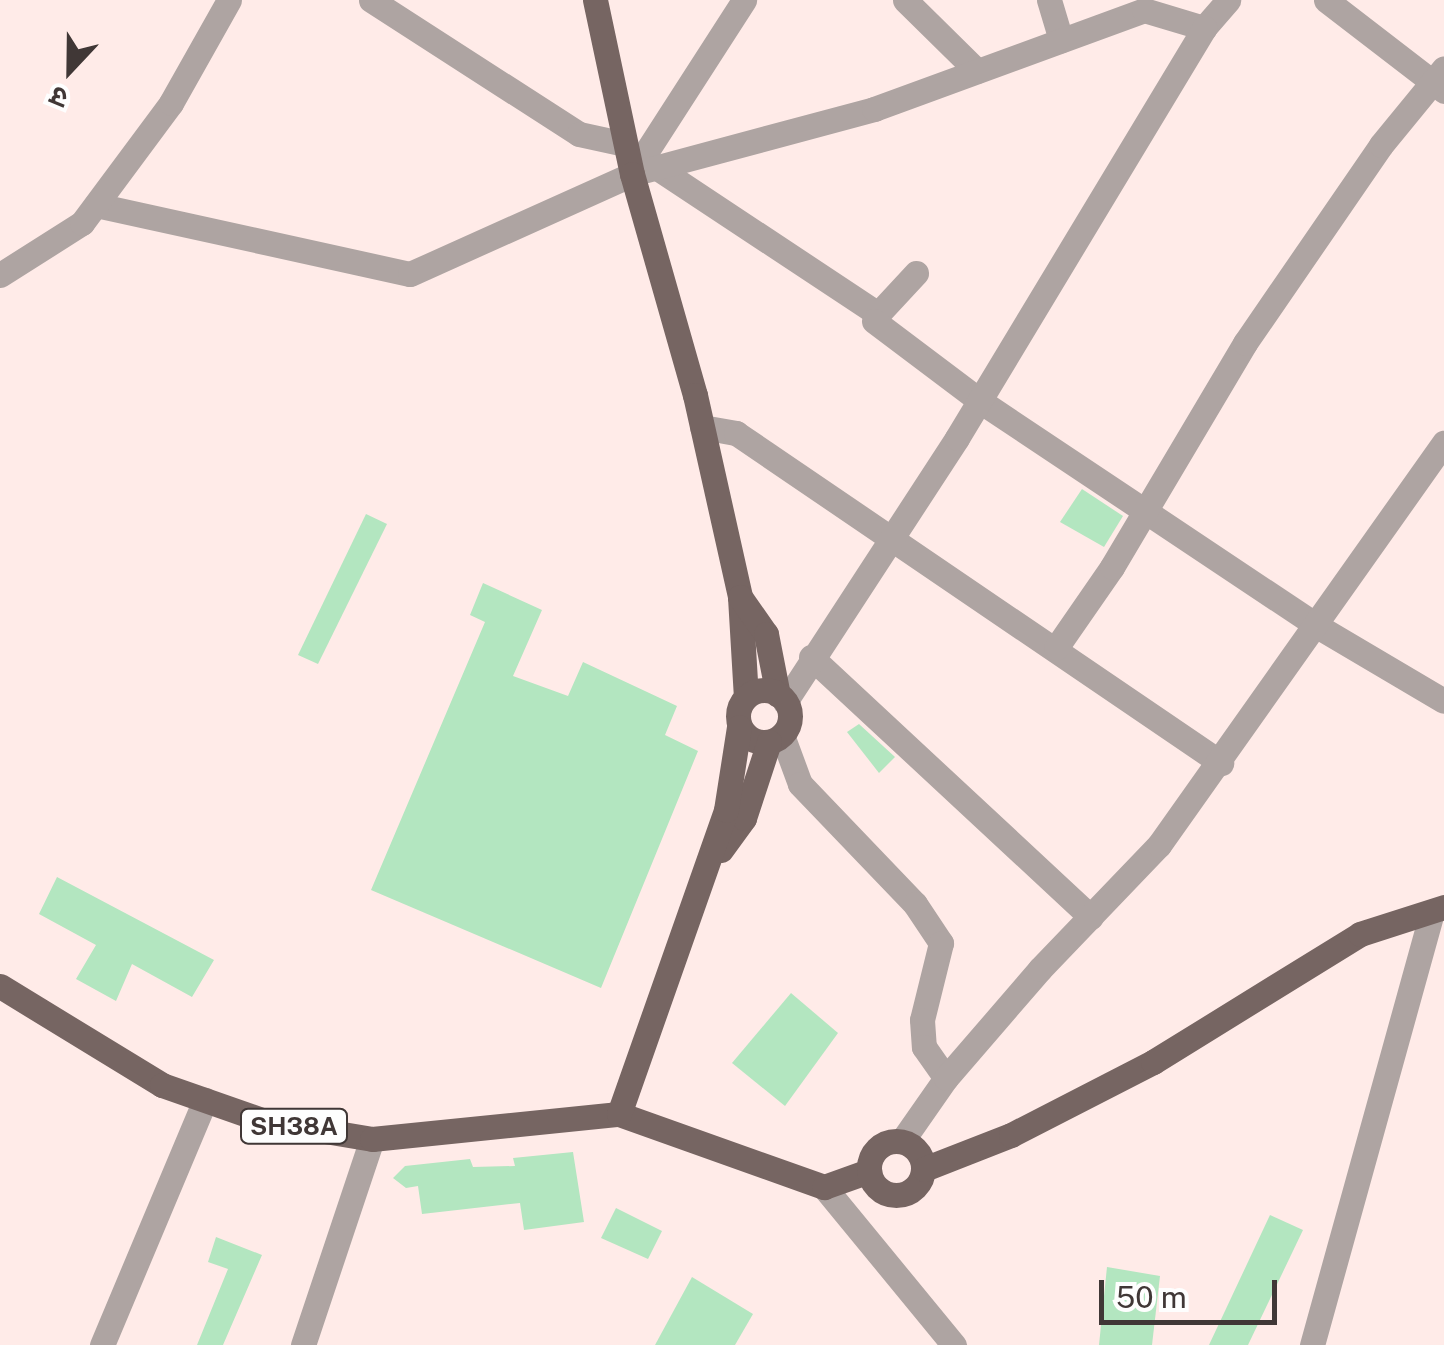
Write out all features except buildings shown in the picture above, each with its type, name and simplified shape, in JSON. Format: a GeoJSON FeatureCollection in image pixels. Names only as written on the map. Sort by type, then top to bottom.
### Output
{"type":"FeatureCollection","features":[{"type":"Feature","properties":{"kind":"main road"},"geometry":{"type":"LineString","coordinates":[[595,0],[625,144],[644,170],[740,597],[746,696],[738,710],[739,727],[726,810],[619,1114],[824,1187],[869,1171],[878,1148],[902,1141],[920,1154],[924,1169],[915,1188],[894,1195],[880,1190],[869,1171]]}},
{"type":"Feature","properties":{"kind":"main road"},"geometry":{"type":"LineString","coordinates":[[704,873],[744,818],[776,738],[790,719],[766,634],[740,597]]}},
{"type":"Feature","properties":{"kind":"main road"},"geometry":{"type":"LineString","coordinates":[[746,696],[762,690],[782,698]]}},
{"type":"Feature","properties":{"kind":"main road"},"geometry":{"type":"LineString","coordinates":[[739,727],[752,740],[776,738]]}},
{"type":"Feature","properties":{"kind":"main road"},"geometry":{"type":"LineString","coordinates":[[924,1169],[1011,1135],[1153,1062],[1360,934],[1438,909]]}},
{"type":"Feature","properties":{"kind":"main road","name":"SH38A"},"geometry":{"type":"LineString","coordinates":[[0,986],[162,1085],[265,1121],[372,1139],[619,1114]]}},
{"type":"Feature","properties":{"kind":"street"},"geometry":{"type":"LineString","coordinates":[[0,275],[82,222],[171,103],[230,0]]}},
{"type":"Feature","properties":{"kind":"street"},"geometry":{"type":"LineString","coordinates":[[371,0],[579,134],[625,144]]}},
{"type":"Feature","properties":{"kind":"street"},"geometry":{"type":"LineString","coordinates":[[644,170],[744,0]]}},
{"type":"Feature","properties":{"kind":"street"},"geometry":{"type":"LineString","coordinates":[[905,0],[977,71]]}},
{"type":"Feature","properties":{"kind":"street"},"geometry":{"type":"LineString","coordinates":[[782,698],[894,538],[1204,28],[1228,0]]}},
{"type":"Feature","properties":{"kind":"street"},"geometry":{"type":"LineString","coordinates":[[1056,648],[1146,510],[1245,343],[1440,81],[1326,0]]}},
{"type":"Feature","properties":{"kind":"street"},"geometry":{"type":"LineString","coordinates":[[1045,4],[1061,40]]}},
{"type":"Feature","properties":{"kind":"street"},"geometry":{"type":"LineString","coordinates":[[96,205],[410,274],[644,170],[874,109],[1144,10],[1204,28]]}},
{"type":"Feature","properties":{"kind":"street"},"geometry":{"type":"LineString","coordinates":[[644,170],[878,314],[916,274]]}},
{"type":"Feature","properties":{"kind":"street"},"geometry":{"type":"LineString","coordinates":[[874,320],[980,401],[1317,626],[1444,701]]}},
{"type":"Feature","properties":{"kind":"street"},"geometry":{"type":"LineString","coordinates":[[702,427],[736,433],[1220,763]]}},
{"type":"Feature","properties":{"kind":"street"},"geometry":{"type":"LineString","coordinates":[[902,1141],[946,1078],[1160,845],[1444,443]]}},
{"type":"Feature","properties":{"kind":"street"},"geometry":{"type":"LineString","coordinates":[[811,657],[1091,917]]}},
{"type":"Feature","properties":{"kind":"street"},"geometry":{"type":"LineString","coordinates":[[776,738],[800,784],[915,904],[941,943],[922,1020],[924,1046],[946,1078]]}},
{"type":"Feature","properties":{"kind":"street"},"geometry":{"type":"LineString","coordinates":[[1312,1345],[1438,909]]}},
{"type":"Feature","properties":{"kind":"street"},"geometry":{"type":"LineString","coordinates":[[102,1345],[205,1100]]}},
{"type":"Feature","properties":{"kind":"street"},"geometry":{"type":"LineString","coordinates":[[303,1345],[372,1139]]}},
{"type":"Feature","properties":{"kind":"street"},"geometry":{"type":"LineString","coordinates":[[824,1187],[954,1345]]}}]}
